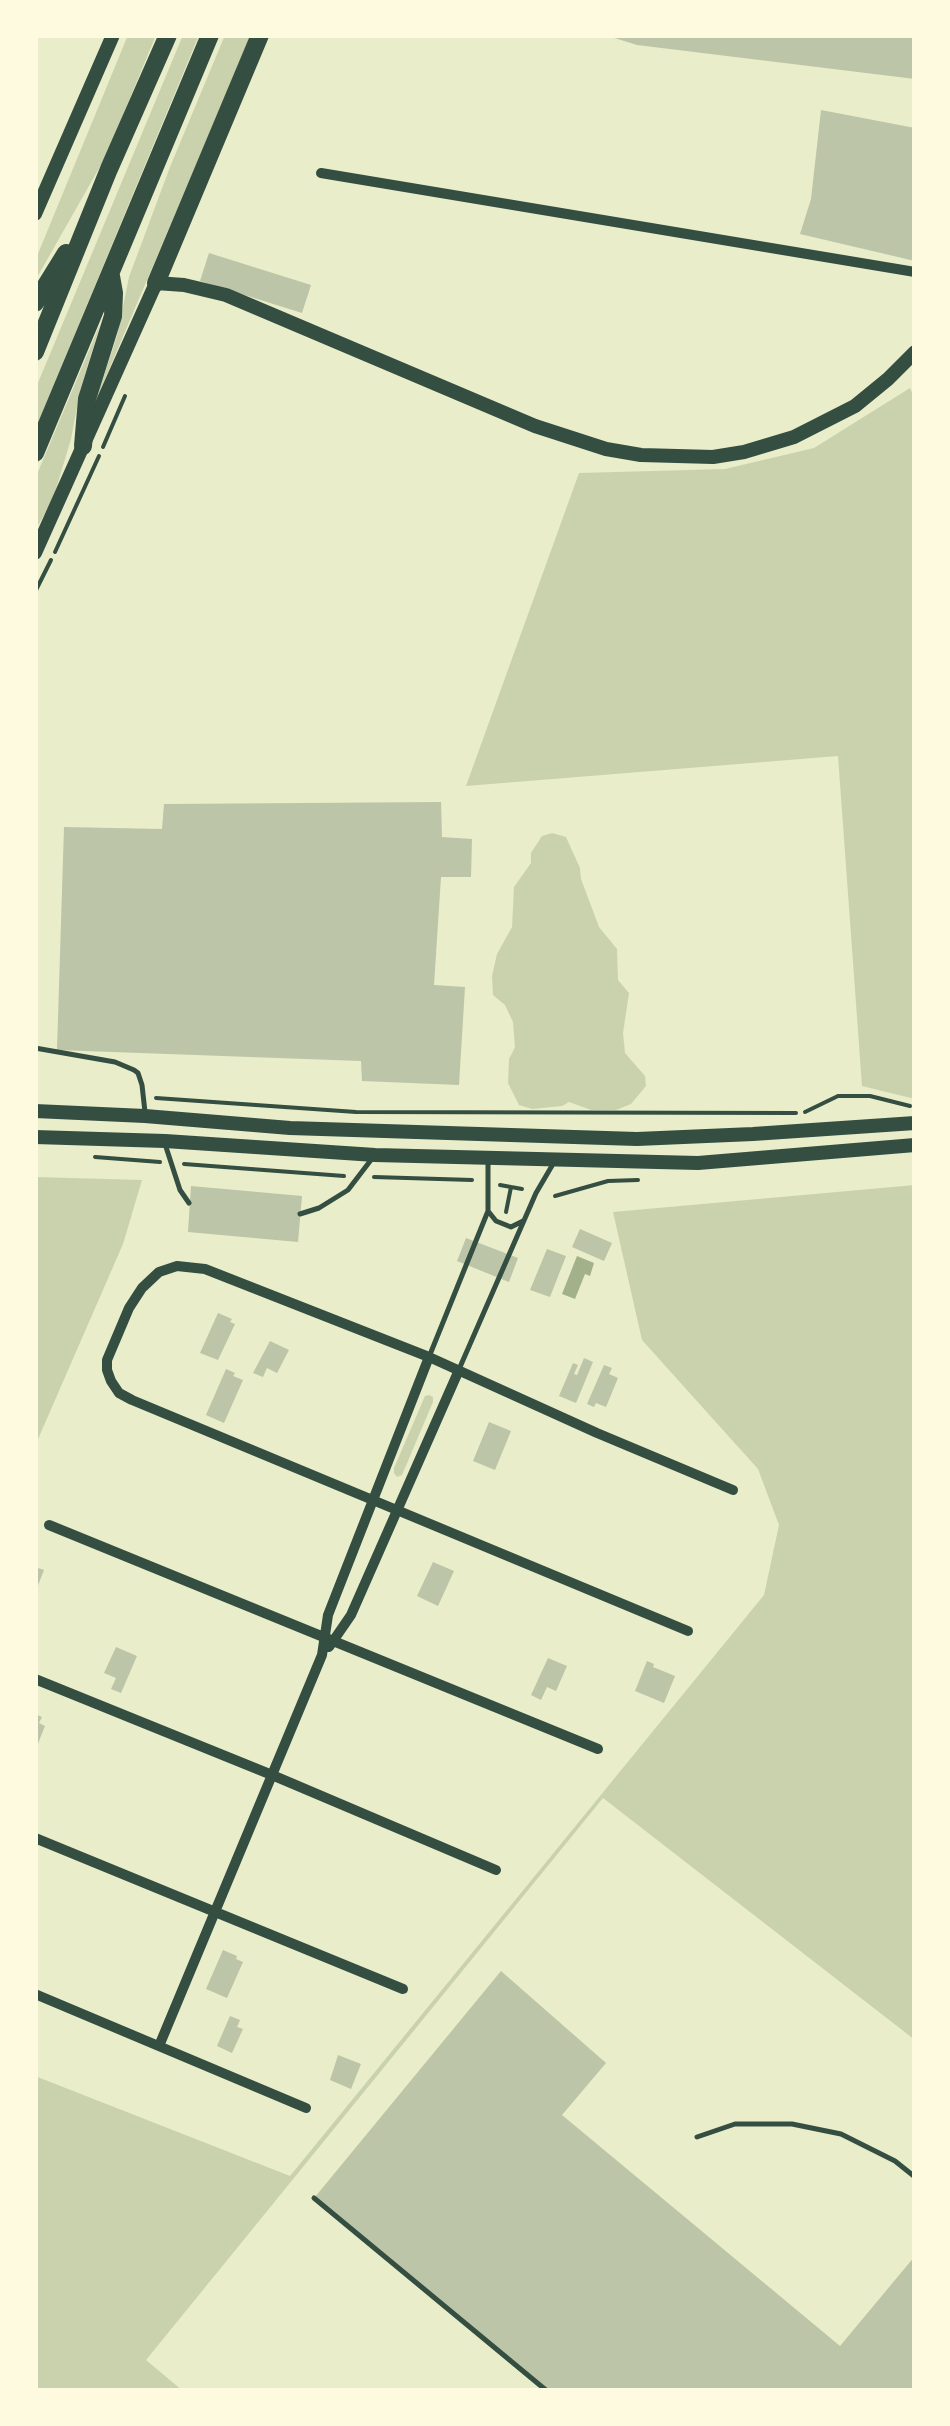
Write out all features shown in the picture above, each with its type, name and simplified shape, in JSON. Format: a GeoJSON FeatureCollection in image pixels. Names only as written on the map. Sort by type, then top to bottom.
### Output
{"type":"FeatureCollection","features":[{"type":"Feature","properties":{"kind":"main road"},"geometry":{"type":"LineString","coordinates":[[35,352],[168,35]]}},
{"type":"Feature","properties":{"kind":"main road"},"geometry":{"type":"LineString","coordinates":[[35,453],[210,35]]}},
{"type":"Feature","properties":{"kind":"main road"},"geometry":{"type":"LineString","coordinates":[[156,284],[260,35]]}},
{"type":"Feature","properties":{"kind":"main road"},"geometry":{"type":"LineString","coordinates":[[35,303],[93,210]]}},
{"type":"Feature","properties":{"kind":"main road"},"geometry":{"type":"LineString","coordinates":[[83,446],[86,399],[113,316],[110,274]]}},
{"type":"Feature","properties":{"kind":"street"},"geometry":{"type":"LineString","coordinates":[[35,214],[113,35]]}},
{"type":"Feature","properties":{"kind":"street"},"geometry":{"type":"LineString","coordinates":[[321,173],[915,272]]}},
{"type":"Feature","properties":{"kind":"street"},"geometry":{"type":"LineString","coordinates":[[35,554],[156,284],[184,285],[226,295],[535,426],[606,449],[642,454],[713,457],[794,437],[855,406],[915,352]]}},
{"type":"Feature","properties":{"kind":"street"},"geometry":{"type":"LineString","coordinates":[[35,1111],[290,1128],[637,1139],[915,1123]]}},
{"type":"Feature","properties":{"kind":"street"},"geometry":{"type":"LineString","coordinates":[[35,1137],[375,1155],[698,1164],[915,1145]]}},
{"type":"Feature","properties":{"kind":"street"},"geometry":{"type":"LineString","coordinates":[[688,1631],[132,1400],[119,1393],[111,1381],[107,1360],[129,1308],[159,1272],[178,1266],[205,1269],[459,1370],[597,1434],[733,1490]]}},
{"type":"Feature","properties":{"kind":"street"},"geometry":{"type":"LineString","coordinates":[[160,2046],[322,1655],[328,1639],[328,1615],[429,1358]]}},
{"type":"Feature","properties":{"kind":"street"},"geometry":{"type":"LineString","coordinates":[[328,1639],[352,1615],[459,1370]]}},
{"type":"Feature","properties":{"kind":"street"},"geometry":{"type":"LineString","coordinates":[[48,1525],[598,1749]]}},
{"type":"Feature","properties":{"kind":"street"},"geometry":{"type":"LineString","coordinates":[[35,1680],[496,1870]]}},
{"type":"Feature","properties":{"kind":"street"},"geometry":{"type":"LineString","coordinates":[[35,1838],[403,1988]]}},
{"type":"Feature","properties":{"kind":"street"},"geometry":{"type":"LineString","coordinates":[[35,1994],[306,2108]]}},
{"type":"Feature","properties":{"kind":"lane"},"geometry":{"type":"LineString","coordinates":[[35,1048],[115,1062],[134,1070],[144,1098],[145,1116]]}},
{"type":"Feature","properties":{"kind":"lane"},"geometry":{"type":"LineString","coordinates":[[164,1141],[189,1203]]}},
{"type":"Feature","properties":{"kind":"lane"},"geometry":{"type":"LineString","coordinates":[[300,1214],[348,1190],[375,1155]]}},
{"type":"Feature","properties":{"kind":"lane"},"geometry":{"type":"LineString","coordinates":[[429,1358],[488,1211],[488,1158]]}},
{"type":"Feature","properties":{"kind":"lane"},"geometry":{"type":"LineString","coordinates":[[459,1370],[536,1193],[555,1159]]}},
{"type":"Feature","properties":{"kind":"lane"},"geometry":{"type":"LineString","coordinates":[[488,1211],[496,1221],[512,1227],[525,1220]]}},
{"type":"Feature","properties":{"kind":"lane"},"geometry":{"type":"LineString","coordinates":[[696,2138],[735,2124],[792,2124],[842,2134],[894,2160],[915,2177]]}},
{"type":"Feature","properties":{"kind":"lane"},"geometry":{"type":"LineString","coordinates":[[314,2198],[547,2391]]}},
{"type":"Feature","properties":{"kind":"path"},"geometry":{"type":"LineString","coordinates":[[144,1098],[356,1112],[804,1113],[838,1096],[870,1096],[915,1108]]}},
{"type":"Feature","properties":{"kind":"path"},"geometry":{"type":"LineString","coordinates":[[93,1157],[360,1177],[472,1180]]}},
{"type":"Feature","properties":{"kind":"path"},"geometry":{"type":"LineString","coordinates":[[500,1184],[522,1189]]}},
{"type":"Feature","properties":{"kind":"path"},"geometry":{"type":"LineString","coordinates":[[506,1214],[510,1186]]}},
{"type":"Feature","properties":{"kind":"shaded area"},"geometry":{"type":"Polygon","coordinates":[[[128,35],[156,35],[106,156],[35,281],[35,261],[128,35]]]}},
{"type":"Feature","properties":{"kind":"shaded area"},"geometry":{"type":"Polygon","coordinates":[[[183,35],[199,35],[35,430],[35,390],[183,35]]]}},
{"type":"Feature","properties":{"kind":"shaded area"},"geometry":{"type":"Polygon","coordinates":[[[225,35],[251,35],[96,400],[117,336],[129,277],[225,35]]]}},
{"type":"Feature","properties":{"kind":"shaded area"},"geometry":{"type":"Polygon","coordinates":[[[101,322],[53,499],[35,531],[35,479],[101,322]]]}},
{"type":"Feature","properties":{"kind":"shaded area"},"geometry":{"type":"Polygon","coordinates":[[[910,388],[915,399],[915,1099],[862,1086],[838,756],[466,786],[579,473],[725,469],[814,448],[910,388]]]}},
{"type":"Feature","properties":{"kind":"shaded area"},"geometry":{"type":"Polygon","coordinates":[[[552,833],[566,837],[599,927],[617,949],[618,980],[629,993],[623,1033],[625,1053],[645,1076],[646,1086],[631,1104],[616,1110],[591,1110],[569,1102],[532,1109],[519,1105],[508,1083],[509,1059],[515,1047],[513,1022],[505,1005],[493,995],[492,976],[497,954],[512,927],[514,887],[531,863],[531,853],[542,836],[552,833]]]}},
{"type":"Feature","properties":{"kind":"shaded area"},"geometry":{"type":"Polygon","coordinates":[[[35,1177],[142,1180],[123,1244],[35,1446],[35,1177]]]}},
{"type":"Feature","properties":{"kind":"shaded area"},"geometry":{"type":"Polygon","coordinates":[[[915,1185],[915,2040],[603,1798],[146,2360],[183,2391],[35,2391],[35,2076],[290,2176],[764,1595],[779,1525],[758,1469],[642,1340],[613,1212],[915,1185]]]}},
{"type":"Feature","properties":{"kind":"shaded area"},"geometry":{"type":"Polygon","coordinates":[[[577,1256],[594,1263],[575,1299],[562,1294],[577,1256]]]}},
{"type":"Feature","properties":{"kind":"shaded area"},"geometry":{"type":"Polygon","coordinates":[[[429,1395],[433,1402],[402,1475],[397,1477],[394,1468],[425,1396],[429,1395]]]}},
{"type":"Feature","properties":{"kind":"building"},"geometry":{"type":"Polygon","coordinates":[[[605,35],[915,35],[915,79],[637,45],[605,35]]]}},
{"type":"Feature","properties":{"kind":"building"},"geometry":{"type":"Polygon","coordinates":[[[821,110],[915,128],[915,261],[800,234],[811,199],[821,110]]]}},
{"type":"Feature","properties":{"kind":"building"},"geometry":{"type":"Polygon","coordinates":[[[209,253],[311,285],[302,313],[200,281],[209,253]]]}},
{"type":"Feature","properties":{"kind":"building"},"geometry":{"type":"Polygon","coordinates":[[[441,802],[442,837],[472,839],[471,877],[441,877],[434,985],[465,987],[459,1085],[362,1081],[361,1061],[57,1050],[64,827],[162,829],[164,804],[441,802]]]}},
{"type":"Feature","properties":{"kind":"building"},"geometry":{"type":"Polygon","coordinates":[[[191,1186],[302,1196],[298,1242],[188,1232],[191,1186]]]}},
{"type":"Feature","properties":{"kind":"building"},"geometry":{"type":"Polygon","coordinates":[[[580,1229],[612,1243],[604,1261],[572,1247],[580,1229]]]}},
{"type":"Feature","properties":{"kind":"building"},"geometry":{"type":"Polygon","coordinates":[[[466,1238],[518,1258],[509,1282],[457,1261],[466,1238]]]}},
{"type":"Feature","properties":{"kind":"building"},"geometry":{"type":"Polygon","coordinates":[[[547,1249],[566,1256],[550,1297],[530,1290],[547,1249]]]}},
{"type":"Feature","properties":{"kind":"building"},"geometry":{"type":"Polygon","coordinates":[[[218,1313],[235,1324],[218,1360],[200,1353],[218,1313]]]}},
{"type":"Feature","properties":{"kind":"building"},"geometry":{"type":"Polygon","coordinates":[[[270,1341],[289,1350],[277,1373],[267,1368],[263,1377],[253,1373],[270,1341]]]}},
{"type":"Feature","properties":{"kind":"building"},"geometry":{"type":"Polygon","coordinates":[[[584,1358],[593,1362],[576,1403],[559,1396],[573,1363],[578,1365],[574,1374],[577,1375],[584,1358]]]}},
{"type":"Feature","properties":{"kind":"building"},"geometry":{"type":"Polygon","coordinates":[[[604,1365],[612,1368],[609,1374],[618,1378],[606,1407],[596,1403],[594,1407],[587,1404],[604,1365]]]}},
{"type":"Feature","properties":{"kind":"building"},"geometry":{"type":"Polygon","coordinates":[[[226,1369],[243,1380],[224,1423],[206,1415],[226,1369]]]}},
{"type":"Feature","properties":{"kind":"building"},"geometry":{"type":"Polygon","coordinates":[[[489,1422],[511,1431],[495,1470],[473,1461],[489,1422]]]}},
{"type":"Feature","properties":{"kind":"building"},"geometry":{"type":"Polygon","coordinates":[[[433,1562],[454,1571],[438,1606],[417,1596],[433,1562]]]}},
{"type":"Feature","properties":{"kind":"building"},"geometry":{"type":"Polygon","coordinates":[[[35,1567],[44,1570],[35,1593],[35,1567]]]}},
{"type":"Feature","properties":{"kind":"building"},"geometry":{"type":"Polygon","coordinates":[[[116,1647],[137,1656],[121,1693],[111,1689],[116,1678],[104,1673],[116,1647]]]}},
{"type":"Feature","properties":{"kind":"building"},"geometry":{"type":"Polygon","coordinates":[[[548,1658],[567,1666],[556,1691],[547,1687],[541,1700],[531,1695],[548,1658]]]}},
{"type":"Feature","properties":{"kind":"building"},"geometry":{"type":"Polygon","coordinates":[[[647,1661],[675,1676],[664,1703],[635,1691],[647,1661]]]}},
{"type":"Feature","properties":{"kind":"building"},"geometry":{"type":"Polygon","coordinates":[[[35,1714],[42,1717],[39,1723],[45,1726],[35,1751],[35,1714]]]}},
{"type":"Feature","properties":{"kind":"building"},"geometry":{"type":"Polygon","coordinates":[[[223,1950],[243,1962],[227,1998],[206,1989],[223,1950]]]}},
{"type":"Feature","properties":{"kind":"building"},"geometry":{"type":"Polygon","coordinates":[[[501,1971],[606,2063],[562,2115],[840,2346],[915,2256],[915,2391],[550,2391],[315,2197],[501,1971]]]}},
{"type":"Feature","properties":{"kind":"building"},"geometry":{"type":"Polygon","coordinates":[[[230,2016],[240,2020],[237,2027],[243,2029],[232,2053],[217,2046],[230,2016]]]}},
{"type":"Feature","properties":{"kind":"building"},"geometry":{"type":"Polygon","coordinates":[[[338,2055],[361,2064],[351,2089],[330,2080],[338,2055]]]}}]}
